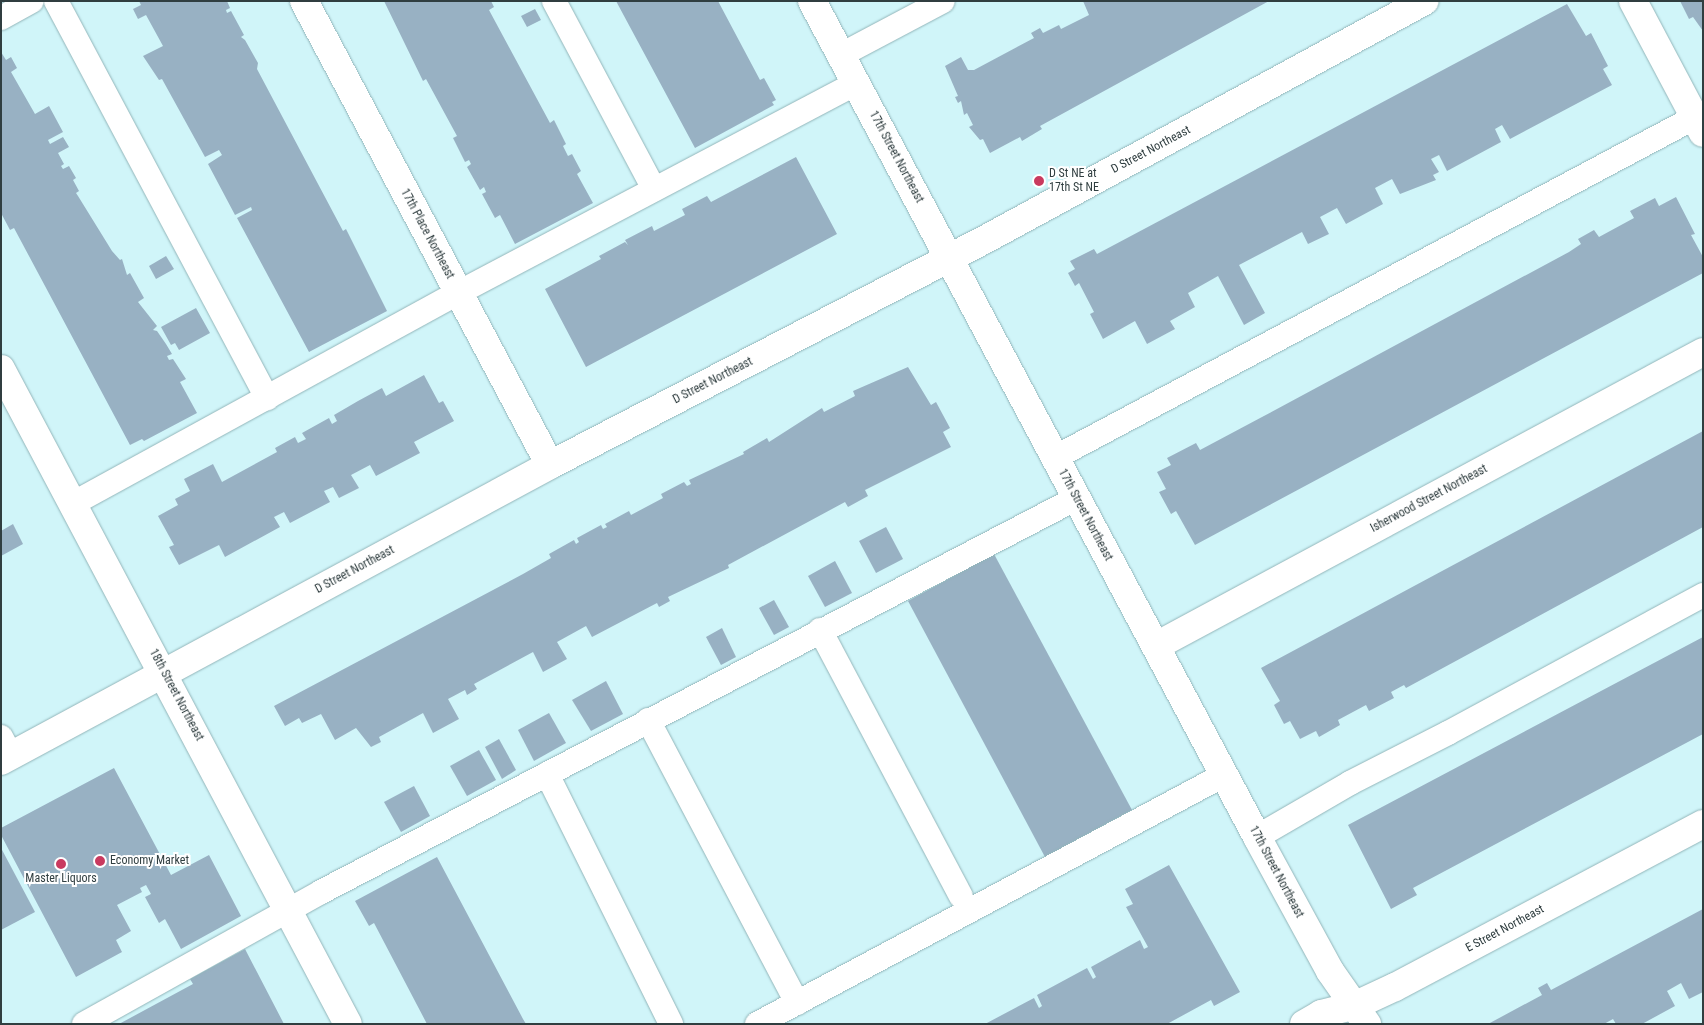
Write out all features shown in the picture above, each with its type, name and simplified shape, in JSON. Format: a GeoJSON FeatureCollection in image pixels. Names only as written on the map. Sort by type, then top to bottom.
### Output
{"type":"FeatureCollection","features":[{"type":"Feature","properties":{"kind":"street","name":"17th Place Northeast"},"geometry":{"type":"LineString","coordinates":[[304,1],[550,465]]}},
{"type":"Feature","properties":{"kind":"street","name":"17th Street Northeast"},"geometry":{"type":"LineString","coordinates":[[812,1],[1257,837],[1330,971],[1361,1015]]}},
{"type":"Feature","properties":{"kind":"street","name":"D Street Northeast"},"geometry":{"type":"LineString","coordinates":[[5,751],[165,673],[550,465],[949,258],[1425,1]]}},
{"type":"Feature","properties":{"kind":"street"},"geometry":{"type":"LineString","coordinates":[[1633,1],[1700,121]]}},
{"type":"Feature","properties":{"kind":"street","name":"Isherwood Street Northeast"},"geometry":{"type":"LineString","coordinates":[[1156,646],[1703,352]]}},
{"type":"Feature","properties":{"kind":"street","name":"18th Street Northeast"},"geometry":{"type":"LineString","coordinates":[[1,369],[165,673],[348,1024]]}},
{"type":"Feature","properties":{"kind":"street","name":"E Street Northeast"},"geometry":{"type":"LineString","coordinates":[[1304,1024],[1321,1014],[1361,1015],[1703,824]]}},
{"type":"Feature","properties":{"kind":"lane"},"geometry":{"type":"LineString","coordinates":[[1,18],[32,1]]}},
{"type":"Feature","properties":{"kind":"lane"},"geometry":{"type":"LineString","coordinates":[[56,1],[267,398]]}},
{"type":"Feature","properties":{"kind":"lane"},"geometry":{"type":"LineString","coordinates":[[554,1],[654,189]]}},
{"type":"Feature","properties":{"kind":"lane"},"geometry":{"type":"LineString","coordinates":[[841,55],[943,1]]}},
{"type":"Feature","properties":{"kind":"lane"},"geometry":{"type":"LineString","coordinates":[[74,503],[458,293],[856,83]]}},
{"type":"Feature","properties":{"kind":"lane"},"geometry":{"type":"LineString","coordinates":[[1056,457],[1700,121]]}},
{"type":"Feature","properties":{"kind":"lane"},"geometry":{"type":"LineString","coordinates":[[84,1024],[288,910],[1075,498]]}},
{"type":"Feature","properties":{"kind":"lane"},"geometry":{"type":"LineString","coordinates":[[1257,837],[1350,782],[1448,733],[1703,595]]}},
{"type":"Feature","properties":{"kind":"lane"},"geometry":{"type":"LineString","coordinates":[[820,630],[960,896]]}},
{"type":"Feature","properties":{"kind":"lane"},"geometry":{"type":"LineString","coordinates":[[648,720],[797,1003]]}},
{"type":"Feature","properties":{"kind":"lane"},"geometry":{"type":"LineString","coordinates":[[547,774],[671,1024]]}},
{"type":"Feature","properties":{"kind":"lane"},"geometry":{"type":"LineString","coordinates":[[757,1024],[1224,774]]}},
{"type":"Feature","properties":{"kind":"building"},"geometry":{"type":"Polygon","coordinates":[[[139,1],[227,1],[230,8],[226,10],[227,13],[231,11],[244,35],[241,37],[245,40],[258,63],[257,69],[343,231],[346,229],[387,311],[309,352],[237,218],[252,210],[251,207],[235,215],[208,164],[222,155],[219,150],[205,157],[162,79],[159,80],[143,56],[163,46],[146,15],[138,19],[133,9],[141,5],[139,1]]]}},
{"type":"Feature","properties":{"kind":"building"},"geometry":{"type":"Polygon","coordinates":[[[384,1],[491,1],[494,7],[489,10],[550,123],[554,120],[566,144],[563,146],[568,156],[572,154],[581,171],[577,174],[593,203],[515,244],[500,215],[495,218],[482,194],[486,192],[484,187],[480,190],[467,167],[471,164],[469,160],[465,162],[453,138],[457,136],[426,79],[423,81],[384,1]]]}},
{"type":"Feature","properties":{"kind":"building"},"geometry":{"type":"Polygon","coordinates":[[[616,1],[718,1],[760,80],[764,78],[776,100],[772,102],[774,105],[695,148],[616,1]]]}},
{"type":"Feature","properties":{"kind":"building"},"geometry":{"type":"Polygon","coordinates":[[[1083,1],[1269,1],[1040,126],[1042,129],[1022,141],[1020,137],[990,153],[983,139],[980,140],[969,127],[973,125],[967,113],[964,115],[961,101],[958,103],[955,97],[958,96],[945,66],[961,57],[968,70],[974,70],[1034,38],[1031,33],[1040,28],[1043,33],[1059,25],[1061,29],[1089,15],[1083,1]]]}},
{"type":"Feature","properties":{"kind":"building"},"geometry":{"type":"Polygon","coordinates":[[[1680,1],[1703,1],[1703,31],[1693,17],[1689,19],[1680,1]]]}},
{"type":"Feature","properties":{"kind":"building"},"geometry":{"type":"Polygon","coordinates":[[[1567,4],[1586,36],[1591,33],[1608,66],[1603,69],[1612,85],[1510,139],[1502,125],[1495,129],[1501,142],[1447,171],[1439,155],[1431,159],[1439,172],[1433,175],[1436,180],[1400,194],[1392,179],[1375,188],[1383,204],[1346,224],[1337,208],[1320,217],[1329,234],[1308,244],[1302,232],[1239,265],[1265,313],[1244,325],[1218,276],[1188,293],[1195,307],[1170,321],[1175,329],[1147,344],[1135,321],[1103,339],[1090,314],[1094,312],[1079,283],[1075,286],[1068,273],[1075,269],[1070,261],[1094,249],[1097,254],[1567,4]]]}},
{"type":"Feature","properties":{"kind":"building"},"geometry":{"type":"Polygon","coordinates":[[[535,9],[541,20],[527,27],[521,16],[535,9]]]}},
{"type":"Feature","properties":{"kind":"building"},"geometry":{"type":"Polygon","coordinates":[[[1,52],[6,60],[11,57],[17,68],[11,72],[35,114],[49,106],[63,132],[48,140],[50,144],[63,137],[69,147],[58,153],[64,164],[61,166],[63,169],[69,166],[76,178],[73,180],[79,191],[76,193],[112,251],[120,260],[122,259],[127,275],[130,273],[144,298],[138,302],[157,326],[153,330],[157,331],[172,354],[167,356],[169,360],[173,359],[186,379],[180,382],[197,413],[144,441],[142,439],[130,445],[14,228],[10,230],[1,213],[1,52]]]}},
{"type":"Feature","properties":{"kind":"building"},"geometry":{"type":"Polygon","coordinates":[[[796,157],[837,234],[586,367],[545,289],[601,259],[599,256],[625,242],[628,245],[625,240],[652,226],[654,231],[685,215],[682,209],[707,196],[711,202],[796,157]]]}},
{"type":"Feature","properties":{"kind":"building"},"geometry":{"type":"Polygon","coordinates":[[[1676,197],[1695,234],[1691,235],[1703,257],[1703,273],[1195,545],[1176,511],[1171,514],[1159,492],[1166,489],[1157,472],[1171,465],[1167,458],[1196,443],[1200,450],[1262,417],[1569,252],[1581,244],[1578,239],[1594,230],[1599,237],[1634,218],[1630,211],[1655,198],[1659,206],[1676,197]]]}},
{"type":"Feature","properties":{"kind":"building"},"geometry":{"type":"Polygon","coordinates":[[[166,256],[174,269],[156,279],[149,266],[166,256]]]}},
{"type":"Feature","properties":{"kind":"building"},"geometry":{"type":"Polygon","coordinates":[[[196,308],[210,333],[179,350],[175,343],[171,345],[161,327],[196,308]]]}},
{"type":"Feature","properties":{"kind":"building"},"geometry":{"type":"Polygon","coordinates":[[[908,367],[931,405],[936,402],[950,428],[943,432],[951,447],[865,490],[868,496],[848,507],[845,502],[728,565],[729,568],[668,597],[670,601],[659,607],[657,603],[592,637],[586,626],[557,642],[567,659],[543,672],[533,652],[474,684],[477,689],[467,695],[465,690],[448,699],[459,719],[433,733],[423,713],[379,737],[381,742],[371,747],[356,728],[335,740],[321,714],[302,723],[299,718],[285,726],[274,706],[523,574],[551,558],[549,554],[574,540],[576,544],[579,542],[577,538],[601,525],[603,529],[607,527],[605,524],[629,511],[631,515],[663,498],[661,494],[684,482],[687,486],[691,484],[689,480],[744,454],[743,452],[767,438],[769,442],[822,408],[824,412],[855,396],[853,391],[908,367]]]}},
{"type":"Feature","properties":{"kind":"building"},"geometry":{"type":"Polygon","coordinates":[[[424,375],[439,403],[443,401],[454,421],[414,442],[420,453],[376,476],[370,465],[351,475],[359,488],[339,498],[333,487],[324,491],[330,502],[290,523],[284,512],[274,517],[280,527],[225,557],[219,545],[179,565],[169,547],[174,545],[158,516],[178,505],[175,499],[190,491],[184,479],[213,464],[222,482],[277,452],[275,448],[295,437],[298,443],[306,439],[302,433],[329,418],[332,424],[337,421],[334,415],[382,388],[386,396],[424,375]]]}},
{"type":"Feature","properties":{"kind":"building"},"geometry":{"type":"Polygon","coordinates":[[[1703,431],[1703,527],[1406,688],[1404,685],[1391,692],[1394,698],[1369,711],[1366,705],[1338,720],[1340,725],[1319,737],[1316,731],[1300,739],[1290,721],[1284,724],[1274,705],[1280,701],[1261,668],[1703,431]]]}},
{"type":"Feature","properties":{"kind":"building"},"geometry":{"type":"Polygon","coordinates":[[[13,524],[23,544],[1,556],[1,531],[13,524]]]}},
{"type":"Feature","properties":{"kind":"building"},"geometry":{"type":"Polygon","coordinates":[[[886,527],[903,559],[876,573],[859,541],[886,527]]]}},
{"type":"Feature","properties":{"kind":"building"},"geometry":{"type":"Polygon","coordinates":[[[994,554],[1132,810],[1045,857],[908,601],[994,554]]]}},
{"type":"Feature","properties":{"kind":"building"},"geometry":{"type":"Polygon","coordinates":[[[835,561],[852,593],[825,607],[808,576],[835,561]]]}},
{"type":"Feature","properties":{"kind":"building"},"geometry":{"type":"Polygon","coordinates":[[[774,600],[789,627],[774,635],[759,608],[774,600]]]}},
{"type":"Feature","properties":{"kind":"building"},"geometry":{"type":"Polygon","coordinates":[[[722,628],[736,657],[721,665],[706,637],[722,628]]]}},
{"type":"Feature","properties":{"kind":"building"},"geometry":{"type":"Polygon","coordinates":[[[1703,637],[1703,734],[1413,888],[1417,895],[1391,909],[1348,825],[1703,637]]]}},
{"type":"Feature","properties":{"kind":"building"},"geometry":{"type":"Polygon","coordinates":[[[606,681],[623,714],[591,731],[572,700],[606,681]]]}},
{"type":"Feature","properties":{"kind":"building"},"geometry":{"type":"Polygon","coordinates":[[[549,713],[566,743],[534,761],[518,730],[549,713]]]}},
{"type":"Feature","properties":{"kind":"building"},"geometry":{"type":"Polygon","coordinates":[[[499,739],[516,770],[502,779],[485,747],[499,739]]]}},
{"type":"Feature","properties":{"kind":"building"},"geometry":{"type":"Polygon","coordinates":[[[479,750],[496,780],[467,796],[450,766],[479,750]]]}},
{"type":"Feature","properties":{"kind":"building"},"geometry":{"type":"Polygon","coordinates":[[[114,768],[171,875],[209,855],[241,916],[181,949],[165,919],[159,923],[145,897],[151,894],[146,885],[140,888],[142,892],[117,905],[131,931],[116,940],[122,952],[76,977],[1,835],[1,828],[114,768]]]}},
{"type":"Feature","properties":{"kind":"building"},"geometry":{"type":"Polygon","coordinates":[[[414,786],[430,816],[401,832],[384,802],[414,786]]]}},
{"type":"Feature","properties":{"kind":"building"},"geometry":{"type":"Polygon","coordinates":[[[1,848],[35,912],[1,930],[1,848]]]}},
{"type":"Feature","properties":{"kind":"building"},"geometry":{"type":"Polygon","coordinates":[[[437,857],[526,1024],[427,1024],[374,923],[369,926],[355,901],[437,857]]]}},
{"type":"Feature","properties":{"kind":"building"},"geometry":{"type":"Polygon","coordinates":[[[1169,865],[1240,992],[1214,1006],[1211,1000],[1167,1024],[985,1024],[1034,998],[1039,1008],[1042,1006],[1037,995],[1087,968],[1093,979],[1096,977],[1091,967],[1140,940],[1144,949],[1148,947],[1126,907],[1133,904],[1125,889],[1169,865]]]}},
{"type":"Feature","properties":{"kind":"building"},"geometry":{"type":"Polygon","coordinates":[[[1703,909],[1703,992],[1689,999],[1681,983],[1667,991],[1675,1006],[1642,1024],[1616,1024],[1613,1019],[1604,1024],[1488,1024],[1542,995],[1538,988],[1547,983],[1551,990],[1703,909]]]}},
{"type":"Feature","properties":{"kind":"building"},"geometry":{"type":"Polygon","coordinates":[[[245,949],[284,1024],[119,1024],[193,984],[190,979],[245,949]]]}},
{"type":"Feature","properties":{"kind":"place","name":"D St NE at 17th St NE"},"geometry":{"type":"Point","coordinates":[1039,181]}},
{"type":"Feature","properties":{"kind":"place","name":"Economy Market"},"geometry":{"type":"Point","coordinates":[100,861]}},
{"type":"Feature","properties":{"kind":"place","name":"Master Liquors"},"geometry":{"type":"Point","coordinates":[61,864]}}]}
